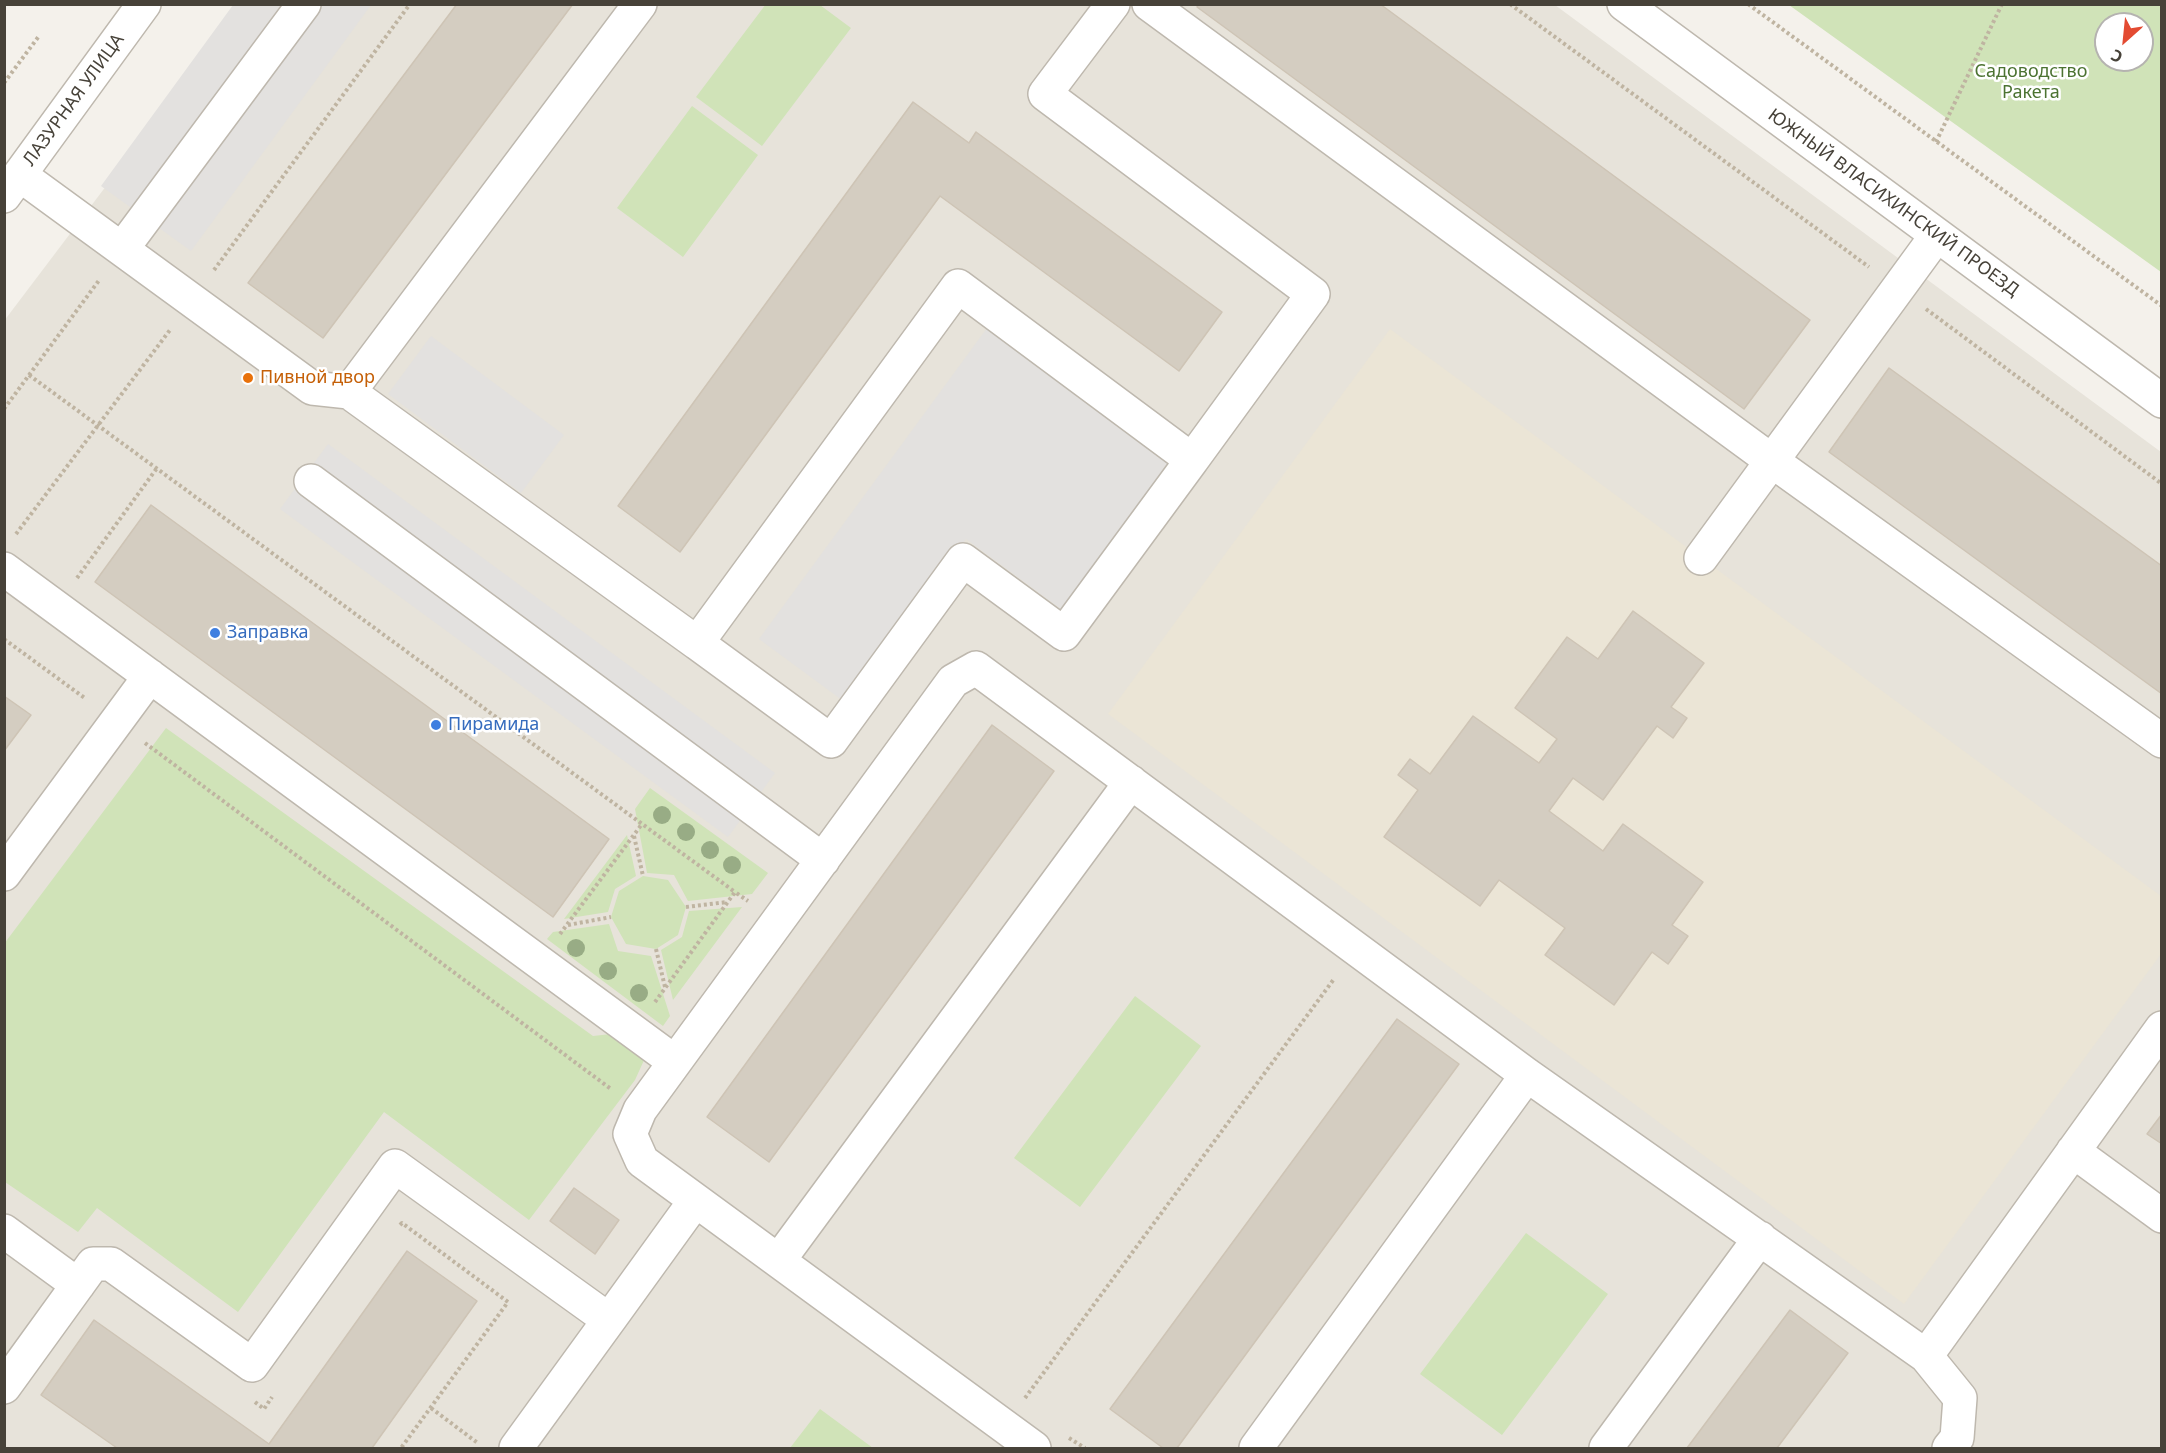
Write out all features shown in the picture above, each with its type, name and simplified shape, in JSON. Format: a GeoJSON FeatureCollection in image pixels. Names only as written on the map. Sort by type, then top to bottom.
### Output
{"type":"FeatureCollection","features":[{"type":"Feature","properties":{"kind":"street","name":"ЛАЗУРНАЯ УЛИЦА"},"geometry":{"type":"LineString","coordinates":[[12,186],[144,4]]}},
{"type":"Feature","properties":{"kind":"street"},"geometry":{"type":"LineString","coordinates":[[122,249],[304,4]]}},
{"type":"Feature","properties":{"kind":"street"},"geometry":{"type":"LineString","coordinates":[[349,392],[640,4]]}},
{"type":"Feature","properties":{"kind":"street"},"geometry":{"type":"LineString","coordinates":[[12,186],[122,249],[191,302],[312,388],[349,392],[831,741],[963,560],[1064,634],[1313,294],[1046,94],[1113,4]]}},
{"type":"Feature","properties":{"kind":"street"},"geometry":{"type":"LineString","coordinates":[[1149,4],[1772,461],[2162,741]]}},
{"type":"Feature","properties":{"kind":"street","name":"ЮЖНЫЙ ВЛАСИХИНСКИЙ ПРОЕЗД"},"geometry":{"type":"LineString","coordinates":[[1624,4],[2162,401]]}},
{"type":"Feature","properties":{"kind":"street"},"geometry":{"type":"LineString","coordinates":[[1701,558],[1937,235]]}},
{"type":"Feature","properties":{"kind":"street"},"geometry":{"type":"LineString","coordinates":[[697,644],[958,286],[1192,460]]}},
{"type":"Feature","properties":{"kind":"street"},"geometry":{"type":"LineString","coordinates":[[310,481],[823,860]]}},
{"type":"Feature","properties":{"kind":"street"},"geometry":{"type":"LineString","coordinates":[[4,569],[675,1062]]}},
{"type":"Feature","properties":{"kind":"street"},"geometry":{"type":"LineString","coordinates":[[1034,1449],[642,1161],[630,1134],[640,1110],[953,681],[976,668],[1527,1075],[1926,1356],[1960,1398],[1957,1438],[1949,1449]]}},
{"type":"Feature","properties":{"kind":"street"},"geometry":{"type":"LineString","coordinates":[[4,874],[150,676]]}},
{"type":"Feature","properties":{"kind":"street"},"geometry":{"type":"LineString","coordinates":[[779,1260],[1131,782]]}},
{"type":"Feature","properties":{"kind":"street"},"geometry":{"type":"LineString","coordinates":[[1926,1356],[2162,1028]]}},
{"type":"Feature","properties":{"kind":"street"},"geometry":{"type":"LineString","coordinates":[[1256,1449],[1527,1075]]}},
{"type":"Feature","properties":{"kind":"street"},"geometry":{"type":"LineString","coordinates":[[2073,1151],[2162,1216]]}},
{"type":"Feature","properties":{"kind":"street"},"geometry":{"type":"LineString","coordinates":[[4,1387],[93,1264],[111,1264],[252,1365],[395,1166],[609,1320]]}},
{"type":"Feature","properties":{"kind":"street"},"geometry":{"type":"LineString","coordinates":[[516,1449],[695,1200]]}},
{"type":"Feature","properties":{"kind":"street"},"geometry":{"type":"LineString","coordinates":[[4,1231],[78,1285]]}},
{"type":"Feature","properties":{"kind":"street"},"geometry":{"type":"LineString","coordinates":[[1606,1449],[1760,1238]]}},
{"type":"Feature","properties":{"kind":"path"},"geometry":{"type":"LineString","coordinates":[[1510,4],[2162,484]]}},
{"type":"Feature","properties":{"kind":"path"},"geometry":{"type":"LineString","coordinates":[[1748,4],[2162,306]]}},
{"type":"Feature","properties":{"kind":"path"},"geometry":{"type":"LineString","coordinates":[[1936,142],[2002,4]]}},
{"type":"Feature","properties":{"kind":"path"},"geometry":{"type":"LineString","coordinates":[[4,83],[39,36]]}},
{"type":"Feature","properties":{"kind":"path"},"geometry":{"type":"LineString","coordinates":[[4,409],[122,249]]}},
{"type":"Feature","properties":{"kind":"path"},"geometry":{"type":"LineString","coordinates":[[29,375],[778,922]]}},
{"type":"Feature","properties":{"kind":"path"},"geometry":{"type":"LineString","coordinates":[[76,579],[157,468]]}},
{"type":"Feature","properties":{"kind":"path"},"geometry":{"type":"LineString","coordinates":[[4,639],[640,1110]]}},
{"type":"Feature","properties":{"kind":"path"},"geometry":{"type":"LineString","coordinates":[[557,939],[642,824]]}},
{"type":"Feature","properties":{"kind":"path"},"geometry":{"type":"LineString","coordinates":[[633,836],[643,876]]}},
{"type":"Feature","properties":{"kind":"path"},"geometry":{"type":"LineString","coordinates":[[651,1006],[735,892]]}},
{"type":"Feature","properties":{"kind":"path"},"geometry":{"type":"LineString","coordinates":[[686,907],[728,902]]}},
{"type":"Feature","properties":{"kind":"path"},"geometry":{"type":"LineString","coordinates":[[567,925],[611,917]]}},
{"type":"Feature","properties":{"kind":"path"},"geometry":{"type":"LineString","coordinates":[[656,949],[665,987]]}},
{"type":"Feature","properties":{"kind":"path"},"geometry":{"type":"LineString","coordinates":[[1021,1404],[1334,978]]}},
{"type":"Feature","properties":{"kind":"path"},"geometry":{"type":"LineString","coordinates":[[431,1408],[485,1449]]}},
{"type":"Feature","properties":{"kind":"path"},"geometry":{"type":"LineString","coordinates":[[1067,1436],[1085,1449]]}},
{"type":"Feature","properties":{"kind":"shaded area"},"geometry":{"type":"Polygon","coordinates":[[[233,5],[371,5],[191,251],[101,186],[233,5]]]}},
{"type":"Feature","properties":{"kind":"shaded area"},"geometry":{"type":"Polygon","coordinates":[[[243,5],[1555,5],[2161,452],[2161,1448],[5,1448],[4,321],[243,5]]]}},
{"type":"Feature","properties":{"kind":"shaded area"},"geometry":{"type":"Polygon","coordinates":[[[990,324],[1176,460],[1065,612],[966,539],[846,703],[759,639],[990,324]]]}},
{"type":"Feature","properties":{"kind":"shaded area"},"geometry":{"type":"Polygon","coordinates":[[[1390,329],[2161,896],[2161,954],[1904,1304],[1108,714],[1390,329]]]}},
{"type":"Feature","properties":{"kind":"shaded area"},"geometry":{"type":"Polygon","coordinates":[[[431,336],[564,435],[521,493],[388,394],[431,336]]]}},
{"type":"Feature","properties":{"kind":"shaded area"},"geometry":{"type":"Polygon","coordinates":[[[328,444],[775,773],[728,837],[280,509],[328,444]]]}},
{"type":"Feature","properties":{"kind":"green space"},"geometry":{"type":"Polygon","coordinates":[[[766,4],[820,5],[851,28],[762,146],[696,97],[766,4]]]}},
{"type":"Feature","properties":{"kind":"green space","name":"Садоводство Ракета"},"geometry":{"type":"Polygon","coordinates":[[[1789,5],[2161,5],[2161,272],[1789,5]]]}},
{"type":"Feature","properties":{"kind":"green space"},"geometry":{"type":"Polygon","coordinates":[[[692,106],[758,155],[683,257],[617,208],[692,106]]]}},
{"type":"Feature","properties":{"kind":"green space"},"geometry":{"type":"Polygon","coordinates":[[[166,728],[593,1036],[611,1034],[645,1058],[635,1080],[529,1220],[384,1112],[238,1312],[97,1208],[78,1232],[5,1182],[4,944],[166,728]]]}},
{"type":"Feature","properties":{"kind":"green space"},"geometry":{"type":"Polygon","coordinates":[[[650,788],[768,873],[752,894],[688,901],[674,875],[647,873],[635,809],[650,788]]]}},
{"type":"Feature","properties":{"kind":"green space"},"geometry":{"type":"Polygon","coordinates":[[[627,835],[636,876],[615,889],[608,912],[564,919],[627,835]]]}},
{"type":"Feature","properties":{"kind":"green space"},"geometry":{"type":"Polygon","coordinates":[[[643,876],[668,880],[686,907],[678,935],[656,949],[626,944],[611,917],[619,891],[643,876]]]}},
{"type":"Feature","properties":{"kind":"green space"},"geometry":{"type":"Polygon","coordinates":[[[742,907],[673,1000],[661,950],[682,937],[689,911],[742,907]]]}},
{"type":"Feature","properties":{"kind":"green space"},"geometry":{"type":"Polygon","coordinates":[[[609,924],[618,951],[651,956],[670,1016],[663,1026],[547,939],[553,932],[609,924]]]}},
{"type":"Feature","properties":{"kind":"green space"},"geometry":{"type":"Polygon","coordinates":[[[1135,996],[1201,1046],[1080,1207],[1014,1158],[1135,996]]]}},
{"type":"Feature","properties":{"kind":"green space"},"geometry":{"type":"Polygon","coordinates":[[[1526,1233],[1608,1294],[1502,1435],[1420,1374],[1526,1233]]]}},
{"type":"Feature","properties":{"kind":"green space"},"geometry":{"type":"Polygon","coordinates":[[[820,1409],[873,1448],[790,1448],[820,1409]]]}},
{"type":"Feature","properties":{"kind":"building"},"geometry":{"type":"Polygon","coordinates":[[[457,4],[573,4],[323,338],[248,283],[457,4]]]}},
{"type":"Feature","properties":{"kind":"building"},"geometry":{"type":"Polygon","coordinates":[[[1199,4],[1380,4],[1810,320],[1744,409],[1197,7],[1199,4]]]}},
{"type":"Feature","properties":{"kind":"building"},"geometry":{"type":"Polygon","coordinates":[[[913,102],[969,143],[976,132],[1222,312],[1179,371],[940,196],[680,552],[618,506],[913,102]]]}},
{"type":"Feature","properties":{"kind":"building"},"geometry":{"type":"Polygon","coordinates":[[[1889,368],[2162,566],[2162,694],[1829,452],[1889,368]]]}},
{"type":"Feature","properties":{"kind":"building"},"geometry":{"type":"Polygon","coordinates":[[[151,505],[609,839],[553,917],[95,582],[151,505]]]}},
{"type":"Feature","properties":{"kind":"building"},"geometry":{"type":"Polygon","coordinates":[[[1633,611],[1704,663],[1671,707],[1687,718],[1673,738],[1657,726],[1603,800],[1573,778],[1549,811],[1603,851],[1623,824],[1703,882],[1672,925],[1688,936],[1668,964],[1652,952],[1614,1005],[1545,955],[1565,928],[1499,880],[1480,906],[1384,837],[1418,790],[1398,775],[1410,759],[1430,774],[1473,716],[1539,763],[1557,739],[1515,708],[1567,637],[1598,659],[1633,611]]]}},
{"type":"Feature","properties":{"kind":"building"},"geometry":{"type":"Polygon","coordinates":[[[4,696],[31,715],[4,751],[4,696]]]}},
{"type":"Feature","properties":{"kind":"building"},"geometry":{"type":"Polygon","coordinates":[[[992,725],[1054,771],[769,1162],[707,1117],[992,725]]]}},
{"type":"Feature","properties":{"kind":"building"},"geometry":{"type":"Polygon","coordinates":[[[1397,1019],[1459,1064],[1177,1448],[1163,1448],[1110,1409],[1397,1019]]]}},
{"type":"Feature","properties":{"kind":"building"},"geometry":{"type":"Polygon","coordinates":[[[2162,1114],[2162,1144],[2147,1134],[2162,1114]]]}},
{"type":"Feature","properties":{"kind":"building"},"geometry":{"type":"Polygon","coordinates":[[[574,1188],[619,1220],[595,1254],[550,1221],[574,1188]]]}},
{"type":"Feature","properties":{"kind":"building"},"geometry":{"type":"Polygon","coordinates":[[[407,1251],[477,1301],[372,1448],[117,1448],[41,1395],[94,1320],[269,1444],[407,1251]]]}},
{"type":"Feature","properties":{"kind":"building"},"geometry":{"type":"Polygon","coordinates":[[[1790,1310],[1848,1353],[1777,1448],[1687,1448],[1790,1310]]]}},
{"type":"Feature","properties":{"kind":"place","name":"Пивной двор"},"geometry":{"type":"Point","coordinates":[248,378]}},
{"type":"Feature","properties":{"kind":"place","name":"Заправка"},"geometry":{"type":"Point","coordinates":[215,633]}},
{"type":"Feature","properties":{"kind":"place","name":"Пирамида"},"geometry":{"type":"Point","coordinates":[436,725]}}]}
